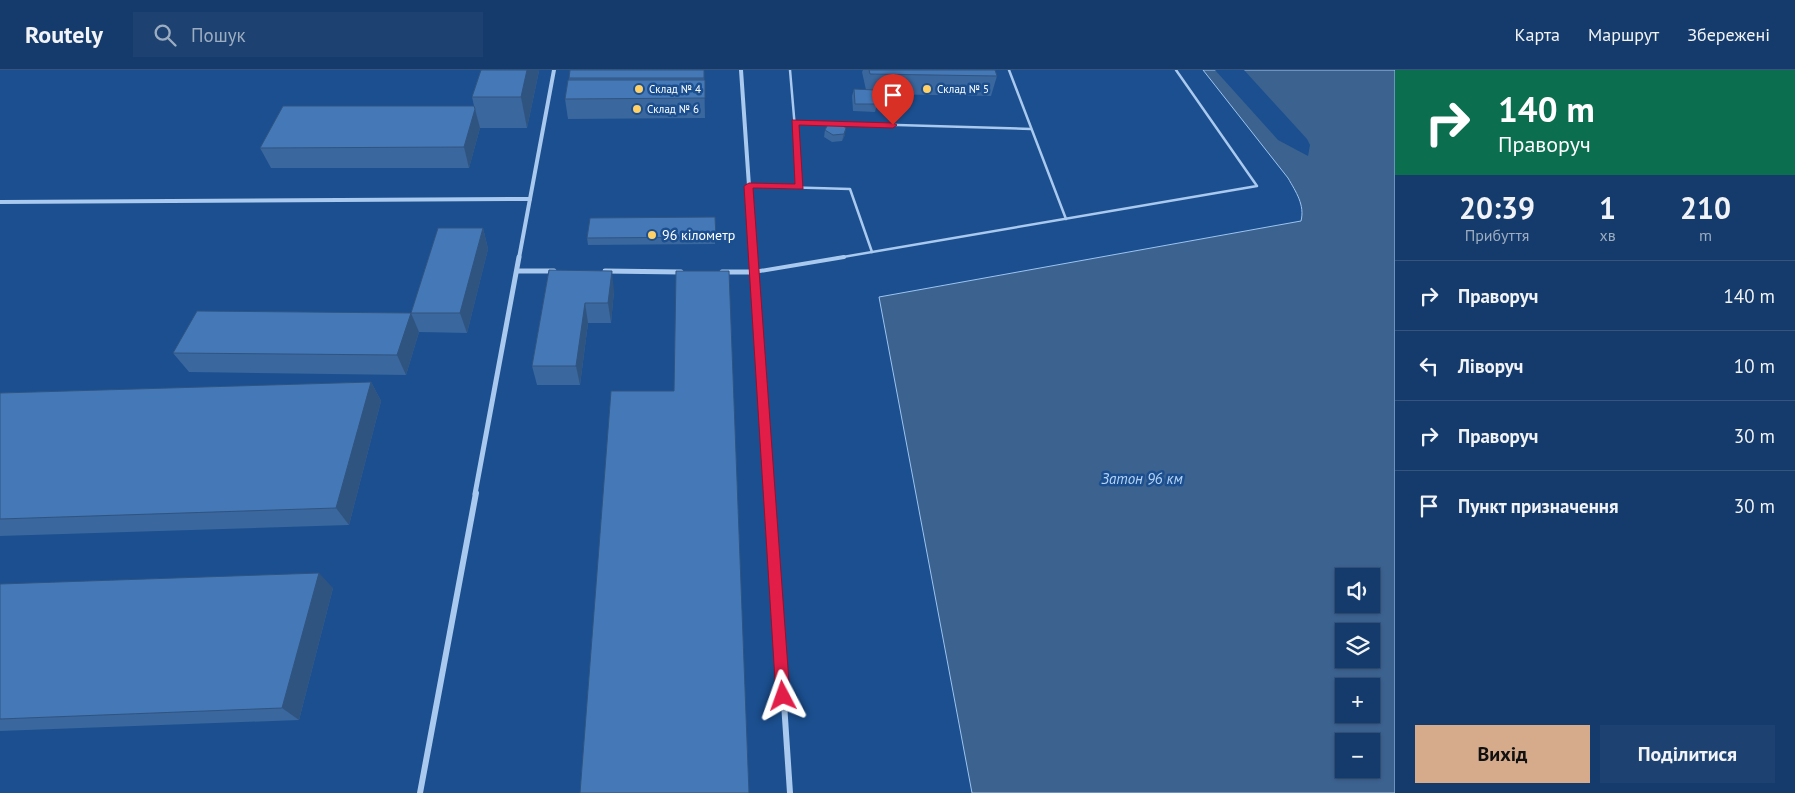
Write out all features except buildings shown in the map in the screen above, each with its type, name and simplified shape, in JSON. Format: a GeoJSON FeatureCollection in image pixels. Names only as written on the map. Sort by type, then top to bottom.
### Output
{"type":"FeatureCollection","features":[{"type":"Feature","properties":{"kind":"street"},"geometry":{"type":"LineString","coordinates":[[420,793],[554,70]]}},
{"type":"Feature","properties":{"kind":"street"},"geometry":{"type":"LineString","coordinates":[[740,70],[790,793]]}},
{"type":"Feature","properties":{"kind":"street"},"geometry":{"type":"LineString","coordinates":[[0,202],[530,199]]}},
{"type":"Feature","properties":{"kind":"street"},"geometry":{"type":"LineString","coordinates":[[517,271],[556,271]]}},
{"type":"Feature","properties":{"kind":"street"},"geometry":{"type":"LineString","coordinates":[[596,272],[685,272]]}},
{"type":"Feature","properties":{"kind":"street"},"geometry":{"type":"LineString","coordinates":[[715,272],[754,272]]}},
{"type":"Feature","properties":{"kind":"lane"},"geometry":{"type":"LineString","coordinates":[[790,70],[800,187]]}},
{"type":"Feature","properties":{"kind":"lane"},"geometry":{"type":"LineString","coordinates":[[1009,70],[1066,219]]}},
{"type":"Feature","properties":{"kind":"lane"},"geometry":{"type":"LineString","coordinates":[[754,272],[1257,186],[1176,70]]}},
{"type":"Feature","properties":{"kind":"lane"},"geometry":{"type":"LineString","coordinates":[[794,122],[1031,129]]}},
{"type":"Feature","properties":{"kind":"lane"},"geometry":{"type":"LineString","coordinates":[[749,186],[850,189],[872,252]]}},
{"type":"Feature","properties":{"kind":"water","name":"Затон 96 км"},"geometry":{"type":"Polygon","coordinates":[[[1203,70],[1395,70],[1395,793],[972,793],[879,297],[1301,221],[1302,210],[1297,194],[1288,178],[1203,70]]]}},
{"type":"Feature","properties":{"kind":"pier"},"geometry":{"type":"Polygon","coordinates":[[[1215,70],[1244,70],[1307,139],[1310,145],[1308,156],[1278,140],[1215,70]]]}},
{"type":"Feature","properties":{"kind":"place","name":"Склад № 4"},"geometry":{"type":"Point","coordinates":[639,89]}},
{"type":"Feature","properties":{"kind":"place","name":"Склад № 5"},"geometry":{"type":"Point","coordinates":[927,89]}},
{"type":"Feature","properties":{"kind":"place","name":"Склад № 6"},"geometry":{"type":"Point","coordinates":[637,109]}},
{"type":"Feature","properties":{"kind":"place","name":"96 кілометр"},"geometry":{"type":"Point","coordinates":[652,235]}},
{"type":"Feature","properties":{"kind":"route"},"geometry":{"type":"LineString","coordinates":[[783,696],[749,186],[800,187],[794,122],[893,125]]}}]}
